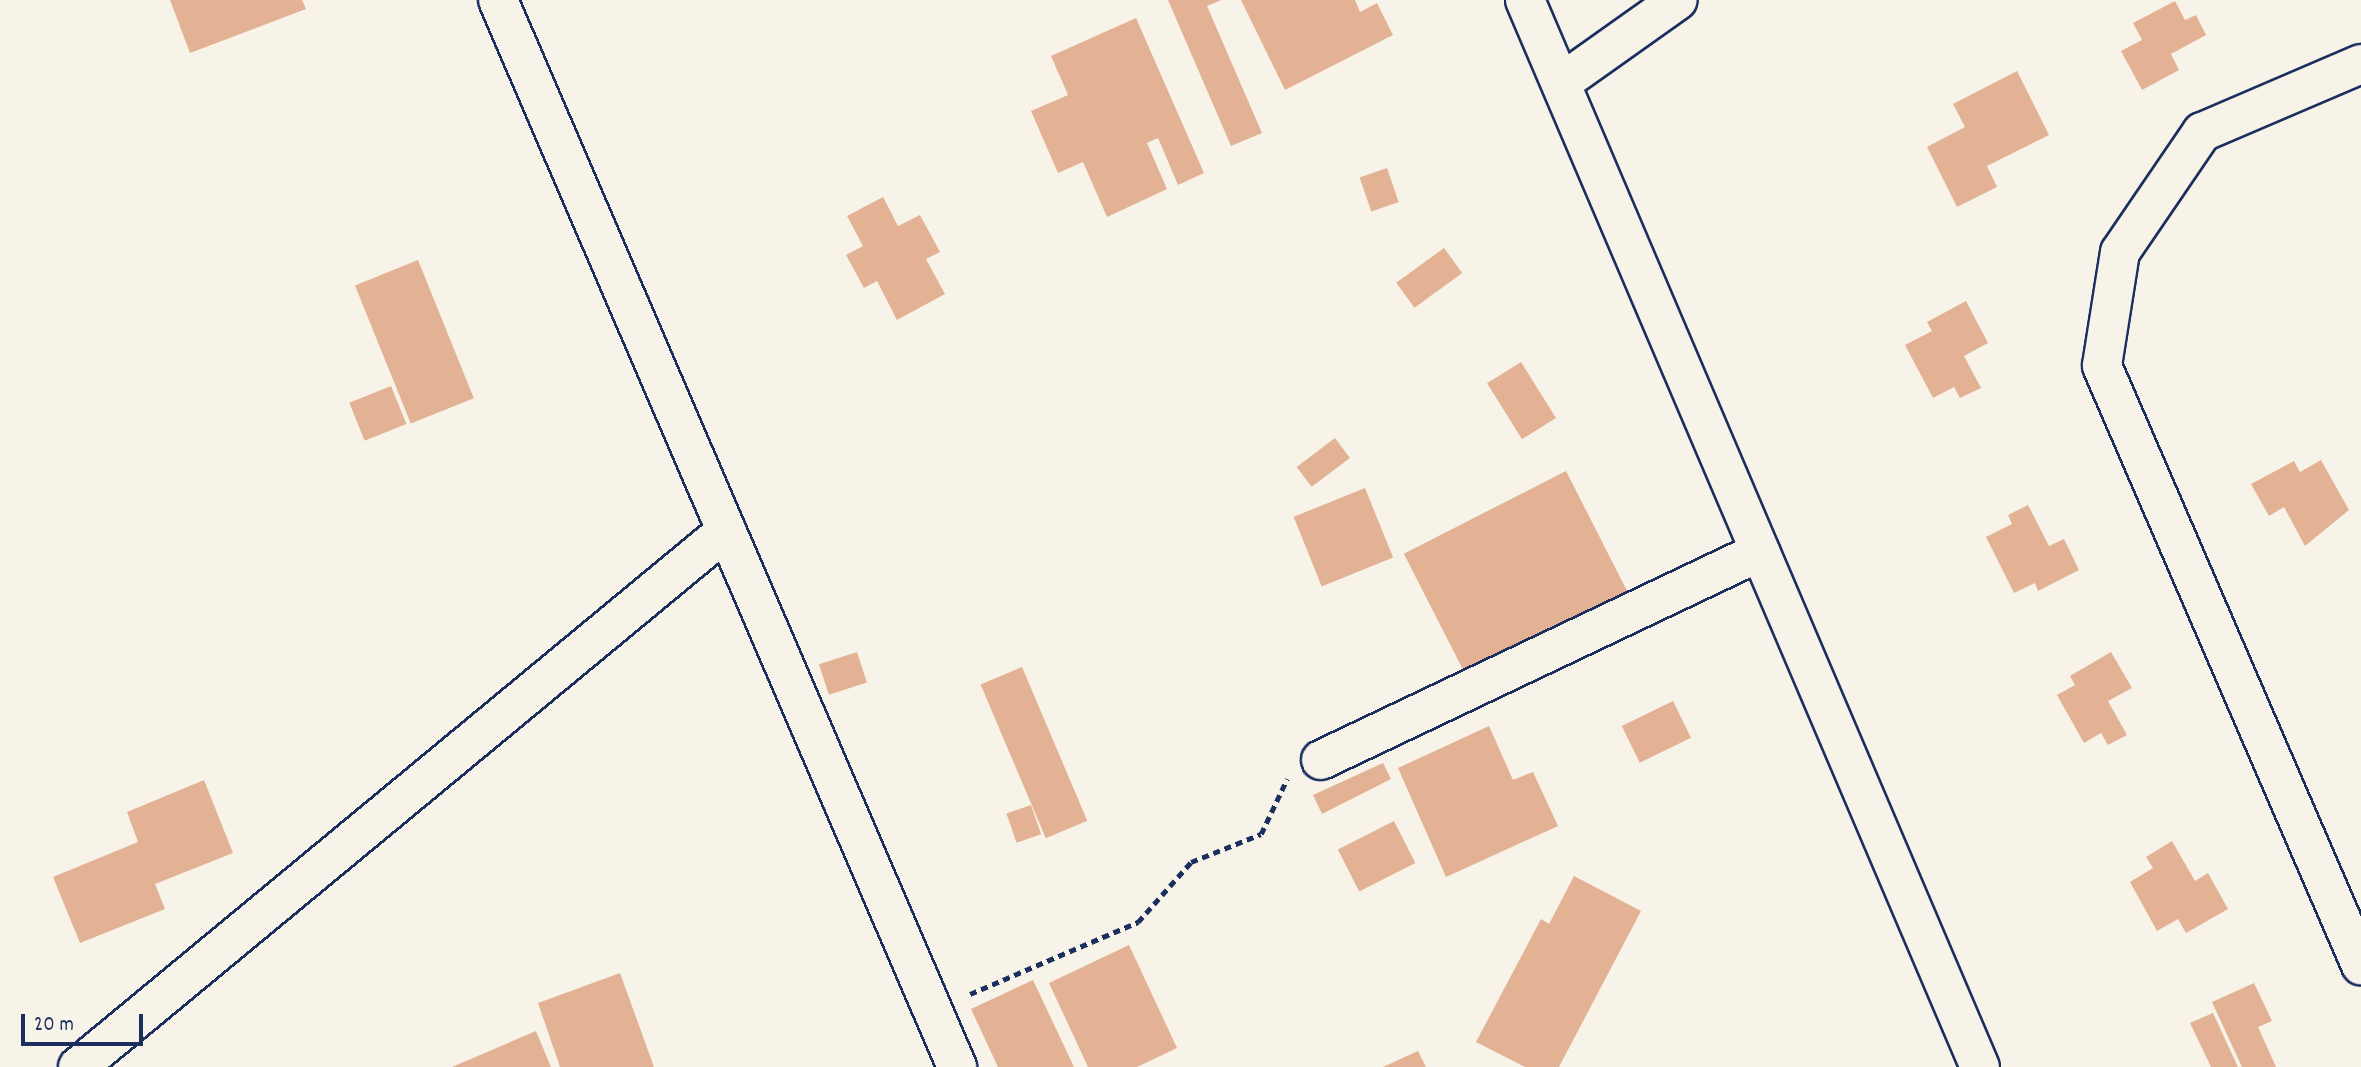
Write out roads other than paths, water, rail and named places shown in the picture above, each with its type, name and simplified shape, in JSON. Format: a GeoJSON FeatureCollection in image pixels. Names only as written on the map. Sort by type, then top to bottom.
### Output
{"type":"FeatureCollection","features":[{"type":"Feature","properties":{"kind":"street"},"geometry":{"type":"LineString","coordinates":[[498,0],[957,1067]]}},
{"type":"Feature","properties":{"kind":"street"},"geometry":{"type":"LineString","coordinates":[[1525,0],[1980,1067]]}},
{"type":"Feature","properties":{"kind":"street"},"geometry":{"type":"LineString","coordinates":[[1561,83],[1678,0]]}},
{"type":"Feature","properties":{"kind":"street"},"geometry":{"type":"LineString","coordinates":[[2361,64],[2202,132],[2120,253],[2102,366],[2361,964]]}},
{"type":"Feature","properties":{"kind":"street"},"geometry":{"type":"LineString","coordinates":[[78,1067],[726,531]]}},
{"type":"Feature","properties":{"kind":"street"},"geometry":{"type":"LineString","coordinates":[[1321,760],[1760,552]]}}]}
